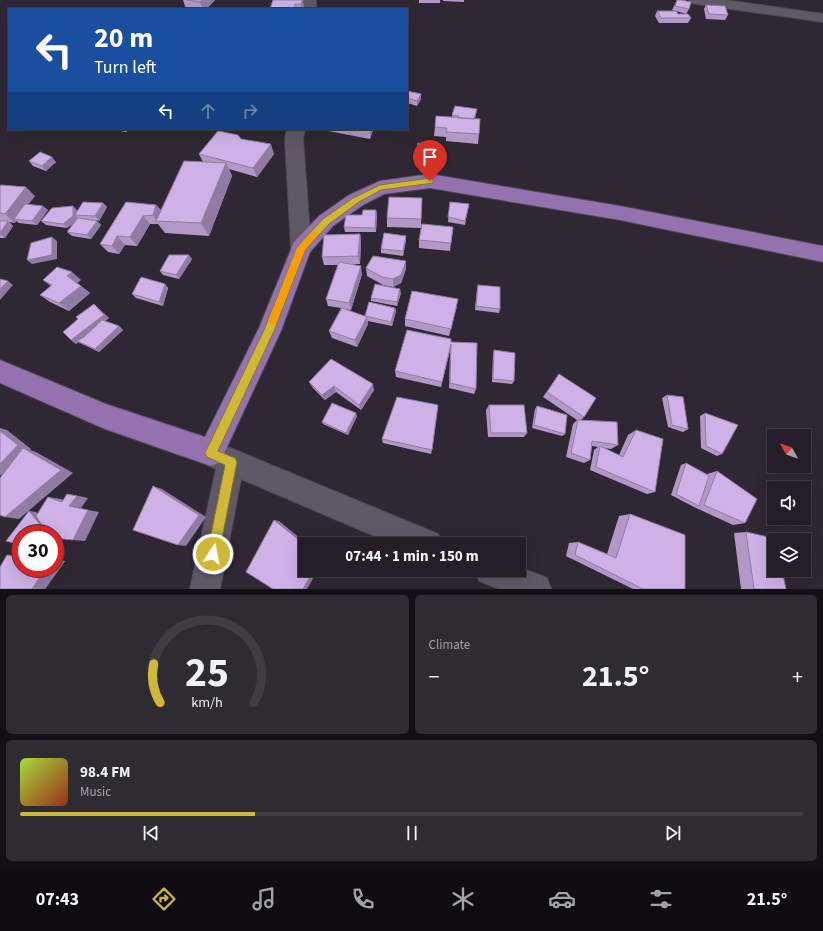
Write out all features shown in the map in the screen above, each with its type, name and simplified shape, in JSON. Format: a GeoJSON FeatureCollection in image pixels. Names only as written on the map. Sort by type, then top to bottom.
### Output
{"type":"FeatureCollection","features":[{"type":"Feature","properties":{"kind":"main road"},"geometry":{"type":"LineString","coordinates":[[0,371],[105,416],[221,458],[301,248],[326,221],[356,200],[380,188],[430,181],[620,213],[823,254]]}},
{"type":"Feature","properties":{"kind":"street"},"geometry":{"type":"LineString","coordinates":[[696,0],[823,18]]}},
{"type":"Feature","properties":{"kind":"street"},"geometry":{"type":"LineString","coordinates":[[296,130],[294,138],[301,248]]}},
{"type":"Feature","properties":{"kind":"street"},"geometry":{"type":"LineString","coordinates":[[205,589],[221,458],[411,537]]}},
{"type":"Feature","properties":{"kind":"street"},"geometry":{"type":"LineString","coordinates":[[507,577],[536,589]]}},
{"type":"Feature","properties":{"kind":"building"},"geometry":{"type":"Polygon","coordinates":[[[187,0],[202,0],[200,2],[187,0]]]}},
{"type":"Feature","properties":{"kind":"building"},"geometry":{"type":"Polygon","coordinates":[[[273,0],[302,0],[301,4],[295,4],[294,8],[270,8],[273,0]]]}},
{"type":"Feature","properties":{"kind":"building"},"geometry":{"type":"Polygon","coordinates":[[[677,0],[691,2],[689,9],[675,6],[677,0]]]}},
{"type":"Feature","properties":{"kind":"building"},"geometry":{"type":"Polygon","coordinates":[[[706,5],[725,6],[728,15],[709,14],[706,5]]]}},
{"type":"Feature","properties":{"kind":"building"},"geometry":{"type":"Polygon","coordinates":[[[657,11],[676,11],[678,14],[688,14],[691,18],[661,18],[657,11]]]}},
{"type":"Feature","properties":{"kind":"building"},"geometry":{"type":"Polygon","coordinates":[[[408,91],[421,94],[417,101],[408,98],[408,91]]]}},
{"type":"Feature","properties":{"kind":"building"},"geometry":{"type":"Polygon","coordinates":[[[455,106],[477,109],[474,119],[458,118],[459,116],[452,115],[455,106]]]}},
{"type":"Feature","properties":{"kind":"building"},"geometry":{"type":"Polygon","coordinates":[[[436,116],[480,119],[479,134],[446,132],[447,128],[435,127],[436,116]]]}},
{"type":"Feature","properties":{"kind":"building"},"geometry":{"type":"Polygon","coordinates":[[[218,131],[238,135],[241,139],[271,144],[253,168],[199,154],[218,131]]]}},
{"type":"Feature","properties":{"kind":"building"},"geometry":{"type":"Polygon","coordinates":[[[418,143],[441,145],[440,156],[416,154],[418,143]]]}},
{"type":"Feature","properties":{"kind":"building"},"geometry":{"type":"Polygon","coordinates":[[[40,152],[52,157],[42,166],[29,161],[40,152]]]}},
{"type":"Feature","properties":{"kind":"building"},"geometry":{"type":"Polygon","coordinates":[[[184,161],[226,163],[201,223],[156,221],[184,161]]]}},
{"type":"Feature","properties":{"kind":"building"},"geometry":{"type":"Polygon","coordinates":[[[1,185],[26,187],[5,214],[0,213],[1,185]]]}},
{"type":"Feature","properties":{"kind":"building"},"geometry":{"type":"Polygon","coordinates":[[[389,197],[422,198],[421,219],[387,218],[389,197]]]}},
{"type":"Feature","properties":{"kind":"building"},"geometry":{"type":"Polygon","coordinates":[[[83,202],[103,203],[95,216],[75,215],[83,202]]]}},
{"type":"Feature","properties":{"kind":"building"},"geometry":{"type":"Polygon","coordinates":[[[126,202],[156,205],[153,215],[143,216],[130,237],[117,236],[112,246],[100,244],[126,202]]]}},
{"type":"Feature","properties":{"kind":"building"},"geometry":{"type":"Polygon","coordinates":[[[450,202],[469,204],[465,221],[448,217],[450,202]]]}},
{"type":"Feature","properties":{"kind":"building"},"geometry":{"type":"Polygon","coordinates":[[[25,204],[43,206],[32,221],[14,219],[25,204]]]}},
{"type":"Feature","properties":{"kind":"building"},"geometry":{"type":"Polygon","coordinates":[[[73,206],[73,216],[63,224],[41,221],[52,208],[73,206]]]}},
{"type":"Feature","properties":{"kind":"building"},"geometry":{"type":"Polygon","coordinates":[[[363,210],[376,210],[375,228],[344,227],[346,215],[362,215],[363,210]]]}},
{"type":"Feature","properties":{"kind":"building"},"geometry":{"type":"Polygon","coordinates":[[[78,218],[97,221],[87,235],[67,232],[78,218]]]}},
{"type":"Feature","properties":{"kind":"building"},"geometry":{"type":"Polygon","coordinates":[[[0,221],[8,221],[0,233],[0,221]]]}},
{"type":"Feature","properties":{"kind":"building"},"geometry":{"type":"Polygon","coordinates":[[[422,224],[453,227],[451,243],[419,240],[422,224]]]}},
{"type":"Feature","properties":{"kind":"building"},"geometry":{"type":"Polygon","coordinates":[[[384,233],[406,236],[403,251],[381,249],[384,233]]]}},
{"type":"Feature","properties":{"kind":"building"},"geometry":{"type":"Polygon","coordinates":[[[360,234],[358,256],[322,257],[324,235],[360,234]]]}},
{"type":"Feature","properties":{"kind":"building"},"geometry":{"type":"Polygon","coordinates":[[[52,237],[52,255],[27,260],[31,243],[52,237]]]}},
{"type":"Feature","properties":{"kind":"building"},"geometry":{"type":"Polygon","coordinates":[[[169,255],[189,255],[176,275],[160,271],[169,255]]]}},
{"type":"Feature","properties":{"kind":"building"},"geometry":{"type":"Polygon","coordinates":[[[373,256],[406,261],[401,275],[393,279],[382,277],[366,268],[373,256]]]}},
{"type":"Feature","properties":{"kind":"building"},"geometry":{"type":"Polygon","coordinates":[[[339,262],[361,266],[349,303],[326,299],[339,262]]]}},
{"type":"Feature","properties":{"kind":"building"},"geometry":{"type":"Polygon","coordinates":[[[57,267],[72,272],[67,276],[81,286],[59,303],[40,295],[52,285],[43,280],[57,267]]]}},
{"type":"Feature","properties":{"kind":"building"},"geometry":{"type":"Polygon","coordinates":[[[141,277],[165,284],[159,302],[132,294],[141,277]]]}},
{"type":"Feature","properties":{"kind":"building"},"geometry":{"type":"Polygon","coordinates":[[[0,279],[8,281],[0,289],[0,279]]]}},
{"type":"Feature","properties":{"kind":"building"},"geometry":{"type":"Polygon","coordinates":[[[375,284],[400,289],[397,302],[371,298],[375,284]]]}},
{"type":"Feature","properties":{"kind":"building"},"geometry":{"type":"Polygon","coordinates":[[[478,285],[500,287],[500,309],[476,306],[478,285]]]}},
{"type":"Feature","properties":{"kind":"building"},"geometry":{"type":"Polygon","coordinates":[[[412,291],[458,299],[451,329],[405,319],[412,291]]]}},
{"type":"Feature","properties":{"kind":"building"},"geometry":{"type":"Polygon","coordinates":[[[369,302],[395,308],[391,322],[365,316],[369,302]]]}},
{"type":"Feature","properties":{"kind":"building"},"geometry":{"type":"Polygon","coordinates":[[[94,304],[104,315],[71,340],[63,332],[78,319],[76,317],[94,304]]]}},
{"type":"Feature","properties":{"kind":"building"},"geometry":{"type":"Polygon","coordinates":[[[342,308],[367,317],[355,340],[329,331],[342,308]]]}},
{"type":"Feature","properties":{"kind":"building"},"geometry":{"type":"Polygon","coordinates":[[[102,320],[119,326],[95,349],[77,341],[84,337],[102,320]]]}},
{"type":"Feature","properties":{"kind":"building"},"geometry":{"type":"Polygon","coordinates":[[[407,330],[451,339],[451,342],[477,343],[476,389],[450,383],[451,344],[442,382],[395,371],[407,330]]]}},
{"type":"Feature","properties":{"kind":"building"},"geometry":{"type":"Polygon","coordinates":[[[494,350],[515,353],[514,381],[493,379],[494,350]]]}},
{"type":"Feature","properties":{"kind":"building"},"geometry":{"type":"Polygon","coordinates":[[[331,359],[373,384],[359,405],[334,386],[322,395],[309,382],[331,359]]]}},
{"type":"Feature","properties":{"kind":"building"},"geometry":{"type":"Polygon","coordinates":[[[559,374],[596,398],[584,417],[547,392],[559,374]]]}},
{"type":"Feature","properties":{"kind":"building"},"geometry":{"type":"Polygon","coordinates":[[[667,395],[683,397],[688,429],[672,425],[667,395]]]}},
{"type":"Feature","properties":{"kind":"building"},"geometry":{"type":"Polygon","coordinates":[[[397,397],[438,405],[432,450],[382,439],[397,397]]]}},
{"type":"Feature","properties":{"kind":"building"},"geometry":{"type":"Polygon","coordinates":[[[332,403],[356,413],[346,433],[322,422],[332,403]]]}},
{"type":"Feature","properties":{"kind":"building"},"geometry":{"type":"Polygon","coordinates":[[[489,405],[524,405],[527,433],[491,433],[489,405]]]}},
{"type":"Feature","properties":{"kind":"building"},"geometry":{"type":"Polygon","coordinates":[[[537,406],[567,415],[565,434],[534,425],[537,406]]]}},
{"type":"Feature","properties":{"kind":"building"},"geometry":{"type":"Polygon","coordinates":[[[705,413],[738,425],[722,454],[706,446],[705,413]]]}},
{"type":"Feature","properties":{"kind":"building"},"geometry":{"type":"Polygon","coordinates":[[[578,420],[617,422],[618,445],[592,441],[590,460],[571,453],[578,420]]]}},
{"type":"Feature","properties":{"kind":"building"},"geometry":{"type":"Polygon","coordinates":[[[636,430],[663,439],[655,492],[596,467],[600,446],[623,457],[636,430]]]}},
{"type":"Feature","properties":{"kind":"building"},"geometry":{"type":"Polygon","coordinates":[[[0,431],[18,445],[0,464],[0,431]]]}},
{"type":"Feature","properties":{"kind":"building"},"geometry":{"type":"Polygon","coordinates":[[[23,448],[61,470],[5,517],[0,515],[0,478],[23,448]]]}},
{"type":"Feature","properties":{"kind":"building"},"geometry":{"type":"Polygon","coordinates":[[[686,463],[709,476],[699,506],[676,494],[686,463]]]}},
{"type":"Feature","properties":{"kind":"building"},"geometry":{"type":"Polygon","coordinates":[[[717,471],[757,499],[745,523],[704,505],[717,471]]]}},
{"type":"Feature","properties":{"kind":"building"},"geometry":{"type":"Polygon","coordinates":[[[153,486],[199,515],[178,545],[133,530],[153,486]]]}},
{"type":"Feature","properties":{"kind":"building"},"geometry":{"type":"Polygon","coordinates":[[[67,494],[77,496],[69,506],[88,510],[73,540],[64,539],[64,525],[42,525],[36,516],[48,497],[62,502],[67,494]]]}},
{"type":"Feature","properties":{"kind":"building"},"geometry":{"type":"Polygon","coordinates":[[[29,511],[41,525],[18,525],[29,511]]]}},
{"type":"Feature","properties":{"kind":"building"},"geometry":{"type":"Polygon","coordinates":[[[630,514],[685,535],[685,589],[643,589],[575,555],[578,542],[616,558],[630,514]]]}},
{"type":"Feature","properties":{"kind":"building"},"geometry":{"type":"Polygon","coordinates":[[[274,520],[298,539],[298,577],[310,577],[303,589],[273,589],[246,572],[274,520]]]}},
{"type":"Feature","properties":{"kind":"building"},"geometry":{"type":"Polygon","coordinates":[[[746,532],[767,537],[767,577],[783,577],[786,589],[754,589],[746,532]]]}},
{"type":"Feature","properties":{"kind":"building"},"geometry":{"type":"Polygon","coordinates":[[[12,533],[12,543],[6,541],[12,533]]]}},
{"type":"Feature","properties":{"kind":"building"},"geometry":{"type":"Polygon","coordinates":[[[7,555],[12,556],[12,577],[40,577],[32,589],[0,589],[0,567],[7,555]]]}},
{"type":"Feature","properties":{"kind":"slow traffic"},"geometry":{"type":"LineString","coordinates":[[273,321],[301,248],[315,233]]}},
{"type":"Feature","properties":{"kind":"route"},"geometry":{"type":"LineString","coordinates":[[213,554],[231,462],[211,453],[269,331],[301,248],[326,221],[356,200],[380,188],[430,181]]}}]}
